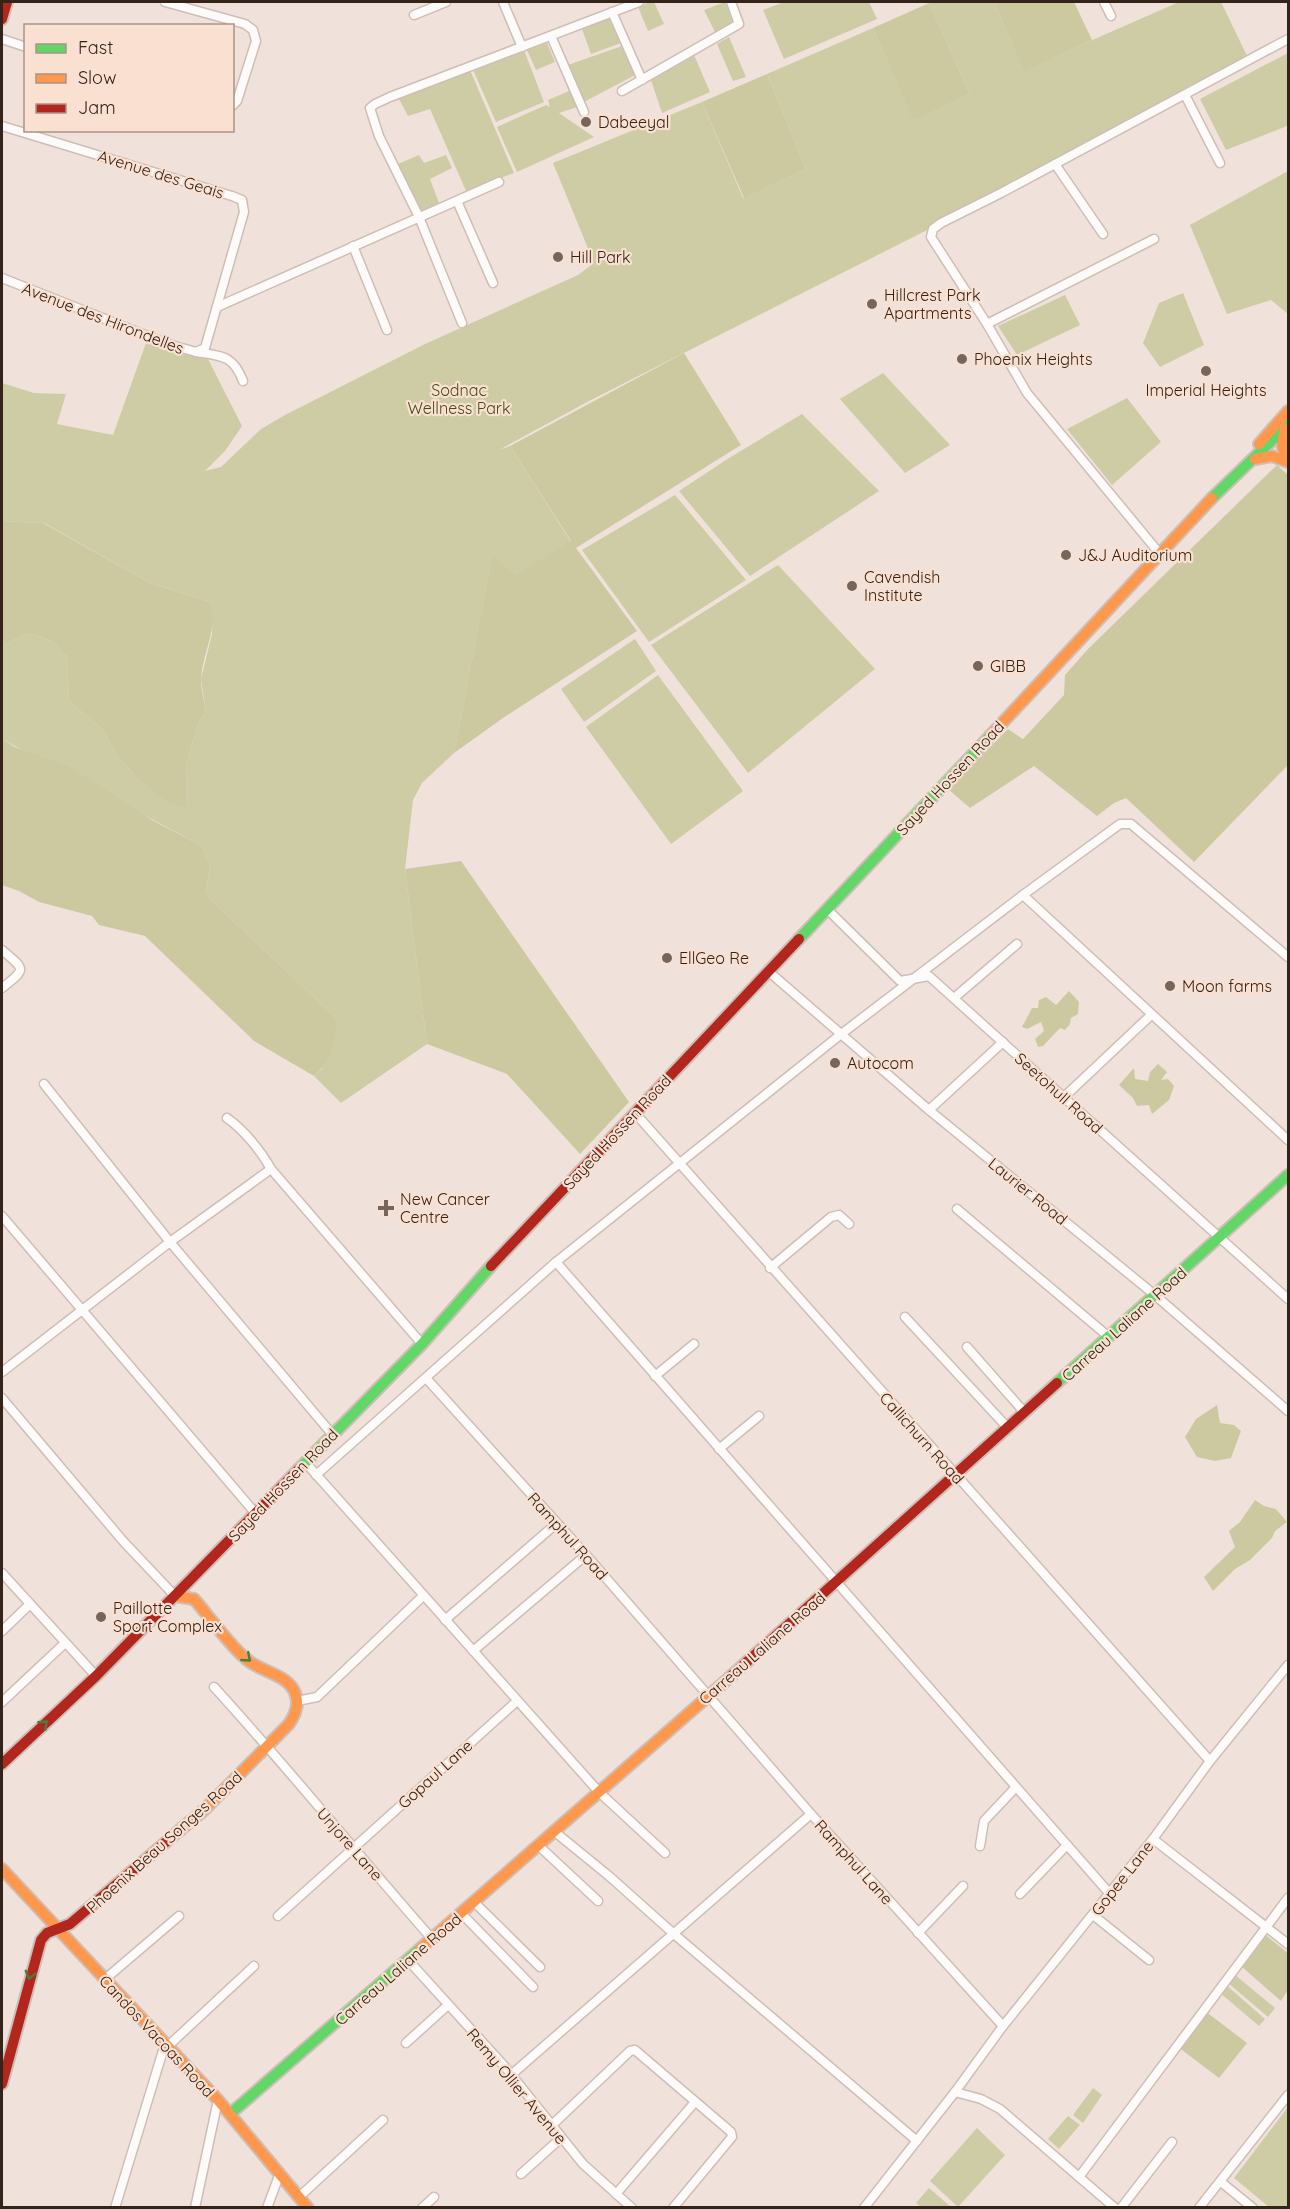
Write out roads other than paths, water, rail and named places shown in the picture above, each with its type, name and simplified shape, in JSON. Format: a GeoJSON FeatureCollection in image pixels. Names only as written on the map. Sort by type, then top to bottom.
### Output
{"type":"FeatureCollection","features":[{"type":"Feature","properties":{"kind":"main road"},"geometry":{"type":"LineString","coordinates":[[2,19],[7,2]]}},
{"type":"Feature","properties":{"kind":"main road"},"geometry":{"type":"LineString","coordinates":[[1230,479],[1288,411]]}},
{"type":"Feature","properties":{"kind":"main road"},"geometry":{"type":"LineString","coordinates":[[1230,479],[1287,426]]}},
{"type":"Feature","properties":{"kind":"main road"},"geometry":{"type":"LineString","coordinates":[[1287,426],[1282,444],[1287,461]]}},
{"type":"Feature","properties":{"kind":"main road"},"geometry":{"type":"LineString","coordinates":[[1244,466],[1266,455],[1287,461]]}},
{"type":"Feature","properties":{"kind":"main road","name":"Sayed Hossen Road"},"geometry":{"type":"LineString","coordinates":[[2,1764],[96,1676],[422,1344],[487,1270],[1230,479]]}},
{"type":"Feature","properties":{"kind":"main road","name":"Carreau Laliane Road"},"geometry":{"type":"LineString","coordinates":[[230,2114],[540,1846],[1156,1296],[1288,1175]]}},
{"type":"Feature","properties":{"kind":"main road"},"geometry":{"type":"LineString","coordinates":[[196,1575],[193,1586],[194,1599],[247,1660],[260,1669],[287,1681],[297,1701]]}},
{"type":"Feature","properties":{"kind":"main road"},"geometry":{"type":"LineString","coordinates":[[175,1596],[194,1599]]}},
{"type":"Feature","properties":{"kind":"main road","name":"Phoenix Beau Songes Road"},"geometry":{"type":"LineString","coordinates":[[2,2084],[42,1935],[70,1924],[204,1810],[293,1719],[297,1701]]}},
{"type":"Feature","properties":{"kind":"main road","name":"Candos Vacoas Road"},"geometry":{"type":"LineString","coordinates":[[2,1869],[218,2100],[308,2208]]}},
{"type":"Feature","properties":{"kind":"street"},"geometry":{"type":"LineString","coordinates":[[165,2],[245,24],[253,30],[256,41],[237,101],[234,104]]}},
{"type":"Feature","properties":{"kind":"street"},"geometry":{"type":"LineString","coordinates":[[503,2],[522,47]]}},
{"type":"Feature","properties":{"kind":"street"},"geometry":{"type":"LineString","coordinates":[[462,323],[419,217],[379,136],[370,108],[390,97],[639,2]]}},
{"type":"Feature","properties":{"kind":"street"},"geometry":{"type":"LineString","coordinates":[[622,91],[739,24],[731,2]]}},
{"type":"Feature","properties":{"kind":"street"},"geometry":{"type":"LineString","coordinates":[[1104,2],[1111,16]]}},
{"type":"Feature","properties":{"kind":"street"},"geometry":{"type":"LineString","coordinates":[[414,15],[441,3]]}},
{"type":"Feature","properties":{"kind":"street"},"geometry":{"type":"LineString","coordinates":[[612,12],[642,80]]}},
{"type":"Feature","properties":{"kind":"street"},"geometry":{"type":"LineString","coordinates":[[551,36],[584,112]]}},
{"type":"Feature","properties":{"kind":"street"},"geometry":{"type":"LineString","coordinates":[[2,39],[24,46]]}},
{"type":"Feature","properties":{"kind":"street"},"geometry":{"type":"LineString","coordinates":[[1160,554],[1027,393],[987,324],[931,237],[933,230],[941,223],[1288,39]]}},
{"type":"Feature","properties":{"kind":"street"},"geometry":{"type":"LineString","coordinates":[[1185,95],[1221,163]]}},
{"type":"Feature","properties":{"kind":"street","name":"Avenue des Geais"},"geometry":{"type":"LineString","coordinates":[[2,126],[242,200],[244,212],[205,348]]}},
{"type":"Feature","properties":{"kind":"street"},"geometry":{"type":"LineString","coordinates":[[1055,164],[1102,234]]}},
{"type":"Feature","properties":{"kind":"street"},"geometry":{"type":"LineString","coordinates":[[217,307],[499,182]]}},
{"type":"Feature","properties":{"kind":"street"},"geometry":{"type":"LineString","coordinates":[[457,201],[493,283]]}},
{"type":"Feature","properties":{"kind":"street"},"geometry":{"type":"LineString","coordinates":[[987,324],[1154,239]]}},
{"type":"Feature","properties":{"kind":"street"},"geometry":{"type":"LineString","coordinates":[[353,246],[387,330]]}},
{"type":"Feature","properties":{"kind":"street","name":"Avenue des Hirondelles"},"geometry":{"type":"LineString","coordinates":[[2,278],[168,344],[196,352],[205,348]]}},
{"type":"Feature","properties":{"kind":"street"},"geometry":{"type":"LineString","coordinates":[[196,352],[226,357],[234,363],[243,381]]}},
{"type":"Feature","properties":{"kind":"street"},"geometry":{"type":"LineString","coordinates":[[316,1475],[555,1262],[680,1165],[840,1035],[1120,824],[1131,824],[1288,957]]}},
{"type":"Feature","properties":{"kind":"street"},"geometry":{"type":"LineString","coordinates":[[1023,895],[1288,1140]]}},
{"type":"Feature","properties":{"kind":"street","name":"Seetohull Road"},"geometry":{"type":"LineString","coordinates":[[827,909],[900,981],[928,976],[1288,1299]]}},
{"type":"Feature","properties":{"kind":"street"},"geometry":{"type":"LineString","coordinates":[[954,998],[1017,944]]}},
{"type":"Feature","properties":{"kind":"street"},"geometry":{"type":"LineString","coordinates":[[2,950],[20,965],[21,969],[19,974],[2,988]]}},
{"type":"Feature","properties":{"kind":"street","name":"Laurier Road"},"geometry":{"type":"LineString","coordinates":[[768,971],[929,1110],[1156,1296],[1288,1411]]}},
{"type":"Feature","properties":{"kind":"street"},"geometry":{"type":"LineString","coordinates":[[1063,1098],[1151,1015]]}},
{"type":"Feature","properties":{"kind":"street"},"geometry":{"type":"LineString","coordinates":[[929,1110],[1004,1042]]}},
{"type":"Feature","properties":{"kind":"street"},"geometry":{"type":"LineString","coordinates":[[44,1084],[170,1242],[332,1434]]}},
{"type":"Feature","properties":{"kind":"street","name":"Callichurn Road"},"geometry":{"type":"LineString","coordinates":[[635,1113],[770,1268],[1210,1761]]}},
{"type":"Feature","properties":{"kind":"street"},"geometry":{"type":"LineString","coordinates":[[227,1118],[235,1124],[422,1344]]}},
{"type":"Feature","properties":{"kind":"street"},"geometry":{"type":"LineString","coordinates":[[2,1372],[170,1242],[271,1169]]}},
{"type":"Feature","properties":{"kind":"street"},"geometry":{"type":"LineString","coordinates":[[957,1209],[1109,1336]]}},
{"type":"Feature","properties":{"kind":"street"},"geometry":{"type":"LineString","coordinates":[[770,1268],[831,1217],[839,1215],[849,1224]]}},
{"type":"Feature","properties":{"kind":"street"},"geometry":{"type":"LineString","coordinates":[[2,1216],[256,1514]]}},
{"type":"Feature","properties":{"kind":"street"},"geometry":{"type":"LineString","coordinates":[[555,1262],[1110,1894]]}},
{"type":"Feature","properties":{"kind":"street"},"geometry":{"type":"LineString","coordinates":[[905,1317],[1008,1428]]}},
{"type":"Feature","properties":{"kind":"street"},"geometry":{"type":"LineString","coordinates":[[656,1376],[694,1344]]}},
{"type":"Feature","properties":{"kind":"street"},"geometry":{"type":"LineString","coordinates":[[967,1347],[1024,1413]]}},
{"type":"Feature","properties":{"kind":"street","name":"Ramphul Road"},"geometry":{"type":"LineString","coordinates":[[426,1378],[586,1554],[707,1696]]}},
{"type":"Feature","properties":{"kind":"street"},"geometry":{"type":"LineString","coordinates":[[2,1398],[123,1541],[175,1596]]}},
{"type":"Feature","properties":{"kind":"street"},"geometry":{"type":"LineString","coordinates":[[719,1449],[759,1416]]}},
{"type":"Feature","properties":{"kind":"street"},"geometry":{"type":"LineString","coordinates":[[305,1462],[599,1792],[665,1853]]}},
{"type":"Feature","properties":{"kind":"street"},"geometry":{"type":"LineString","coordinates":[[445,1620],[557,1523]]}},
{"type":"Feature","properties":{"kind":"street"},"geometry":{"type":"LineString","coordinates":[[473,1651],[586,1554]]}},
{"type":"Feature","properties":{"kind":"street"},"geometry":{"type":"LineString","coordinates":[[2,1573],[96,1676]]}},
{"type":"Feature","properties":{"kind":"street"},"geometry":{"type":"LineString","coordinates":[[297,1701],[317,1697],[423,1596]]}},
{"type":"Feature","properties":{"kind":"street"},"geometry":{"type":"LineString","coordinates":[[2,1631],[30,1604]]}},
{"type":"Feature","properties":{"kind":"street"},"geometry":{"type":"LineString","coordinates":[[2,1702],[65,1643]]}},
{"type":"Feature","properties":{"kind":"street","name":"Gopee Lane"},"geometry":{"type":"LineString","coordinates":[[864,2208],[956,2092],[1002,2026],[1110,1894],[1210,1761],[1288,1665]]}},
{"type":"Feature","properties":{"kind":"street","name":"Unjore Lane"},"geometry":{"type":"LineString","coordinates":[[214,1687],[433,1940]]}},
{"type":"Feature","properties":{"kind":"street","name":"Ramphul Lane"},"geometry":{"type":"LineString","coordinates":[[707,1696],[1002,2026]]}},
{"type":"Feature","properties":{"kind":"street","name":"Gopaul Lane"},"geometry":{"type":"LineString","coordinates":[[278,1916],[517,1701]]}},
{"type":"Feature","properties":{"kind":"street"},"geometry":{"type":"LineString","coordinates":[[980,1846],[984,1821],[1016,1787]]}},
{"type":"Feature","properties":{"kind":"street"},"geometry":{"type":"LineString","coordinates":[[511,2074],[811,1814]]}},
{"type":"Feature","properties":{"kind":"street"},"geometry":{"type":"LineString","coordinates":[[555,1832],[916,2140]]}},
{"type":"Feature","properties":{"kind":"street"},"geometry":{"type":"LineString","coordinates":[[1153,1839],[1288,1944]]}},
{"type":"Feature","properties":{"kind":"street"},"geometry":{"type":"LineString","coordinates":[[1020,1894],[1067,1845]]}},
{"type":"Feature","properties":{"kind":"street"},"geometry":{"type":"LineString","coordinates":[[540,1846],[598,1901]]}},
{"type":"Feature","properties":{"kind":"street"},"geometry":{"type":"LineString","coordinates":[[918,1933],[963,1886]]}},
{"type":"Feature","properties":{"kind":"street"},"geometry":{"type":"LineString","coordinates":[[1079,2176],[1288,1898]]}},
{"type":"Feature","properties":{"kind":"street"},"geometry":{"type":"LineString","coordinates":[[475,1903],[540,1967]]}},
{"type":"Feature","properties":{"kind":"street"},"geometry":{"type":"LineString","coordinates":[[462,1914],[533,1987]]}},
{"type":"Feature","properties":{"kind":"street"},"geometry":{"type":"LineString","coordinates":[[1093,1915],[1149,1960]]}},
{"type":"Feature","properties":{"kind":"street"},"geometry":{"type":"LineString","coordinates":[[104,1980],[179,1916]]}},
{"type":"Feature","properties":{"kind":"street","name":"Remy Ollier Avenue"},"geometry":{"type":"LineString","coordinates":[[408,1960],[511,2074],[583,2164],[632,2208]]}},
{"type":"Feature","properties":{"kind":"street"},"geometry":{"type":"LineString","coordinates":[[115,2208],[166,2045],[254,1966]]}},
{"type":"Feature","properties":{"kind":"street"},"geometry":{"type":"LineString","coordinates":[[406,2043],[448,2005]]}},
{"type":"Feature","properties":{"kind":"street"},"geometry":{"type":"LineString","coordinates":[[551,2126],[630,2050],[635,2050],[731,2132],[732,2137],[673,2208]]}},
{"type":"Feature","properties":{"kind":"street"},"geometry":{"type":"LineString","coordinates":[[956,2092],[990,2103],[1115,2208]]}},
{"type":"Feature","properties":{"kind":"street"},"geometry":{"type":"LineString","coordinates":[[1199,2208],[1288,2095]]}},
{"type":"Feature","properties":{"kind":"street"},"geometry":{"type":"LineString","coordinates":[[195,2208],[218,2100]]}},
{"type":"Feature","properties":{"kind":"street"},"geometry":{"type":"LineString","coordinates":[[616,2194],[695,2102]]}},
{"type":"Feature","properties":{"kind":"street"},"geometry":{"type":"LineString","coordinates":[[299,2197],[383,2120]]}},
{"type":"Feature","properties":{"kind":"street"},"geometry":{"type":"LineString","coordinates":[[521,2174],[561,2139]]}},
{"type":"Feature","properties":{"kind":"street"},"geometry":{"type":"LineString","coordinates":[[1121,2208],[1172,2142]]}},
{"type":"Feature","properties":{"kind":"street"},"geometry":{"type":"LineString","coordinates":[[267,2208],[280,2173]]}},
{"type":"Feature","properties":{"kind":"street"},"geometry":{"type":"LineString","coordinates":[[1221,2182],[1253,2208]]}},
{"type":"Feature","properties":{"kind":"street"},"geometry":{"type":"LineString","coordinates":[[422,2208],[434,2197]]}},
{"type":"Feature","properties":{"kind":"place","name":"Dabeeyal"},"geometry":{"type":"Point","coordinates":[586,122]}},
{"type":"Feature","properties":{"kind":"place","name":"Hill Park"},"geometry":{"type":"Point","coordinates":[558,257]}},
{"type":"Feature","properties":{"kind":"place","name":"Hillcrest Park Apartments"},"geometry":{"type":"Point","coordinates":[872,304]}},
{"type":"Feature","properties":{"kind":"place","name":"Phoenix Heights"},"geometry":{"type":"Point","coordinates":[962,359]}},
{"type":"Feature","properties":{"kind":"place","name":"Imperial Heights"},"geometry":{"type":"Point","coordinates":[1206,371]}},
{"type":"Feature","properties":{"kind":"place","name":"J&J Auditorium"},"geometry":{"type":"Point","coordinates":[1066,555]}},
{"type":"Feature","properties":{"kind":"place","name":"Cavendish Institute"},"geometry":{"type":"Point","coordinates":[852,586]}},
{"type":"Feature","properties":{"kind":"place","name":"GIBB"},"geometry":{"type":"Point","coordinates":[978,666]}},
{"type":"Feature","properties":{"kind":"place","name":"EllGeo Re"},"geometry":{"type":"Point","coordinates":[667,958]}},
{"type":"Feature","properties":{"kind":"place","name":"Moon farms"},"geometry":{"type":"Point","coordinates":[1170,986]}},
{"type":"Feature","properties":{"kind":"place","name":"Autocom"},"geometry":{"type":"Point","coordinates":[835,1063]}},
{"type":"Feature","properties":{"kind":"place","name":"New Cancer Centre"},"geometry":{"type":"Point","coordinates":[386,1208]}},
{"type":"Feature","properties":{"kind":"place","name":"Paillotte Sport Complex"},"geometry":{"type":"Point","coordinates":[101,1617]}},
{"type":"Feature","properties":{"kind":"park label","name":"Sodnac Wellness Park"},"geometry":{"type":"Point","coordinates":[459,399]}}]}
